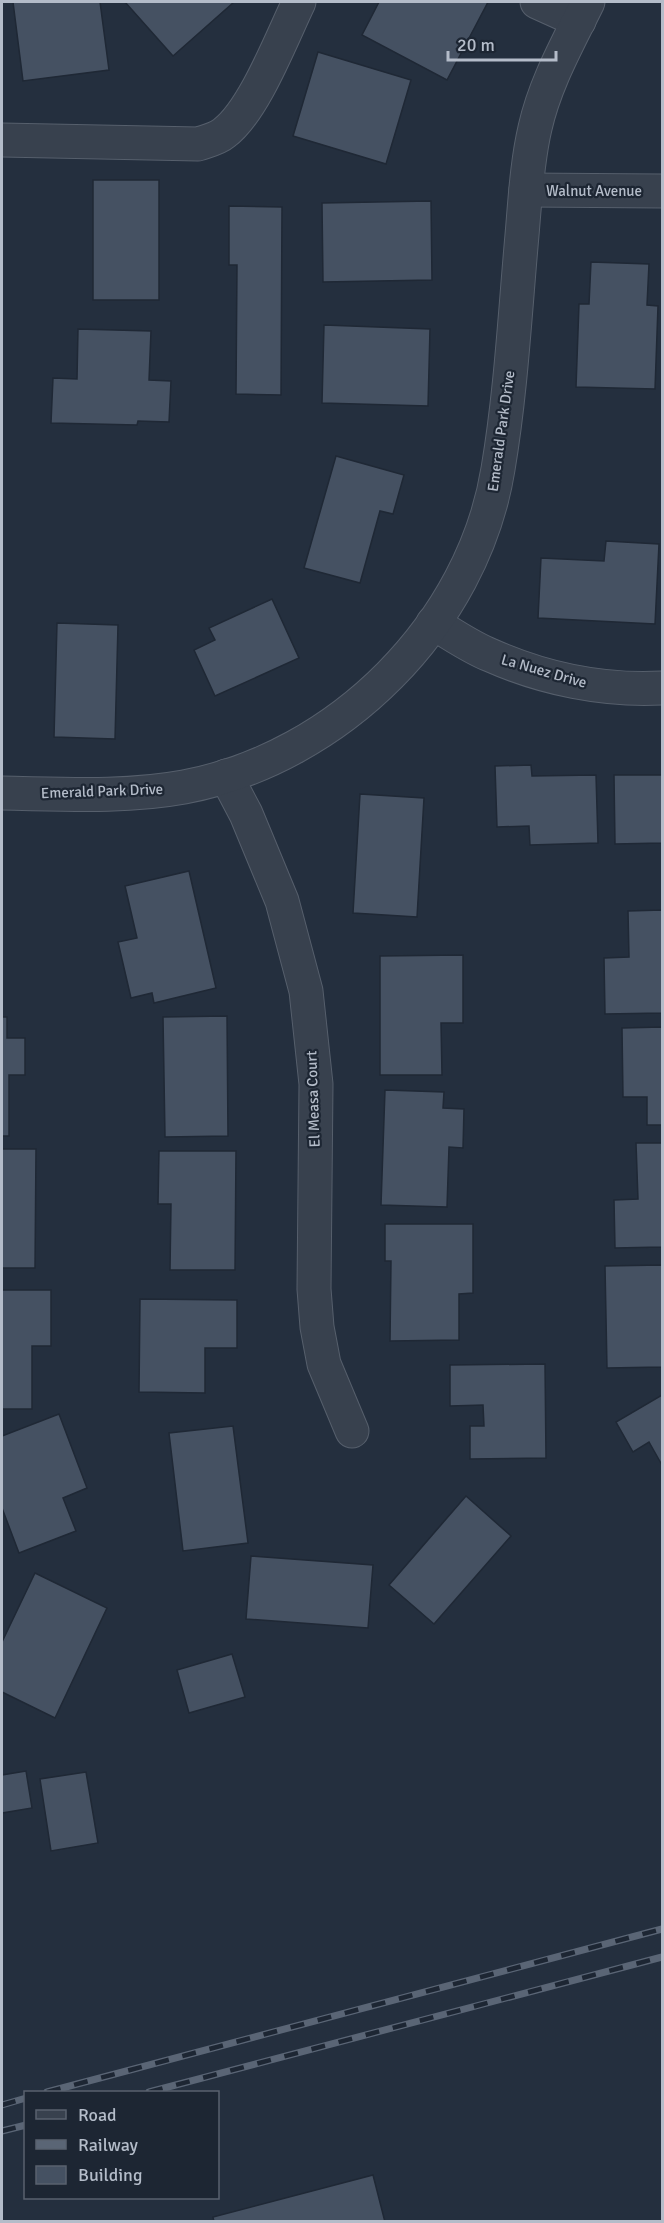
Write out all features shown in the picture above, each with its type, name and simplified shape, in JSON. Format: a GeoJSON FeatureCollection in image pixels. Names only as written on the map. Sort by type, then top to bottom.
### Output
{"type":"FeatureCollection","features":[{"type":"Feature","properties":{"kind":"street"},"geometry":{"type":"LineString","coordinates":[[2,140],[198,144],[212,140],[225,133],[247,108],[299,2]]}},
{"type":"Feature","properties":{"kind":"street"},"geometry":{"type":"LineString","coordinates":[[537,2],[583,11]]}},
{"type":"Feature","properties":{"kind":"street","name":"Emerald Park Drive"},"geometry":{"type":"LineString","coordinates":[[2,793],[144,792],[185,787],[226,776],[277,755],[314,735],[349,712],[381,685],[433,623],[455,589],[488,513],[498,472],[504,430],[526,190],[535,129],[546,89],[583,11]]}},
{"type":"Feature","properties":{"kind":"street","name":"Walnut Avenue"},"geometry":{"type":"LineString","coordinates":[[526,190],[663,191]]}},
{"type":"Feature","properties":{"kind":"street","name":"La Nuez Drive"},"geometry":{"type":"LineString","coordinates":[[433,623],[489,655],[564,680],[603,687],[663,688]]}},
{"type":"Feature","properties":{"kind":"street","name":"El Measa Court"},"geometry":{"type":"LineString","coordinates":[[226,776],[246,814],[282,901],[296,946],[306,991],[316,1084],[314,1289],[316,1327],[324,1364],[352,1431]]}},
{"type":"Feature","properties":{"kind":"building"},"geometry":{"type":"Polygon","coordinates":[[[13,2],[100,2],[109,70],[23,81],[13,2]]]}},
{"type":"Feature","properties":{"kind":"building"},"geometry":{"type":"Polygon","coordinates":[[[125,2],[234,2],[173,56],[125,2]]]}},
{"type":"Feature","properties":{"kind":"building"},"geometry":{"type":"Polygon","coordinates":[[[379,2],[488,2],[447,80],[362,35],[379,2]]]}},
{"type":"Feature","properties":{"kind":"building"},"geometry":{"type":"Polygon","coordinates":[[[318,52],[411,80],[386,164],[293,136],[318,52]]]}},
{"type":"Feature","properties":{"kind":"building"},"geometry":{"type":"Polygon","coordinates":[[[93,180],[159,180],[159,300],[93,300],[93,180]]]}},
{"type":"Feature","properties":{"kind":"building"},"geometry":{"type":"Polygon","coordinates":[[[431,201],[432,280],[323,282],[322,203],[431,201]]]}},
{"type":"Feature","properties":{"kind":"building"},"geometry":{"type":"Polygon","coordinates":[[[229,206],[282,207],[281,395],[236,394],[237,265],[229,265],[229,206]]]}},
{"type":"Feature","properties":{"kind":"building"},"geometry":{"type":"Polygon","coordinates":[[[591,262],[649,264],[647,305],[658,306],[655,389],[576,387],[579,304],[589,304],[591,262]]]}},
{"type":"Feature","properties":{"kind":"building"},"geometry":{"type":"Polygon","coordinates":[[[324,325],[430,329],[428,406],[322,403],[324,325]]]}},
{"type":"Feature","properties":{"kind":"building"},"geometry":{"type":"Polygon","coordinates":[[[78,329],[151,331],[149,380],[171,381],[169,422],[138,421],[137,425],[51,423],[53,378],[77,379],[78,329]]]}},
{"type":"Feature","properties":{"kind":"building"},"geometry":{"type":"Polygon","coordinates":[[[336,456],[404,475],[393,514],[380,511],[360,583],[304,568],[336,456]]]}},
{"type":"Feature","properties":{"kind":"building"},"geometry":{"type":"Polygon","coordinates":[[[606,541],[659,544],[655,624],[538,618],[541,558],[604,561],[606,541]]]}},
{"type":"Feature","properties":{"kind":"building"},"geometry":{"type":"Polygon","coordinates":[[[272,599],[299,658],[215,696],[194,650],[215,640],[209,628],[272,599]]]}},
{"type":"Feature","properties":{"kind":"building"},"geometry":{"type":"Polygon","coordinates":[[[57,623],[118,625],[115,739],[54,737],[57,623]]]}},
{"type":"Feature","properties":{"kind":"building"},"geometry":{"type":"Polygon","coordinates":[[[531,765],[532,776],[596,775],[598,843],[530,845],[529,826],[497,827],[495,766],[531,765]]]}},
{"type":"Feature","properties":{"kind":"building"},"geometry":{"type":"Polygon","coordinates":[[[614,775],[662,775],[662,843],[615,844],[614,775]]]}},
{"type":"Feature","properties":{"kind":"building"},"geometry":{"type":"Polygon","coordinates":[[[360,794],[424,798],[417,917],[353,913],[360,794]]]}},
{"type":"Feature","properties":{"kind":"building"},"geometry":{"type":"Polygon","coordinates":[[[189,871],[216,988],[154,1003],[152,993],[131,998],[118,942],[137,938],[125,886],[189,871]]]}},
{"type":"Feature","properties":{"kind":"building"},"geometry":{"type":"Polygon","coordinates":[[[662,910],[662,1013],[605,1014],[604,958],[629,957],[628,911],[662,910]]]}},
{"type":"Feature","properties":{"kind":"building"},"geometry":{"type":"Polygon","coordinates":[[[463,955],[463,1023],[441,1023],[442,1075],[380,1075],[380,956],[463,955]]]}},
{"type":"Feature","properties":{"kind":"building"},"geometry":{"type":"Polygon","coordinates":[[[227,1016],[228,1136],[165,1137],[163,1017],[227,1016]]]}},
{"type":"Feature","properties":{"kind":"building"},"geometry":{"type":"Polygon","coordinates":[[[2,1017],[7,1017],[7,1038],[25,1038],[25,1075],[9,1075],[9,1136],[2,1136],[2,1017]]]}},
{"type":"Feature","properties":{"kind":"building"},"geometry":{"type":"Polygon","coordinates":[[[662,1027],[662,1125],[647,1125],[647,1097],[623,1097],[622,1028],[662,1027]]]}},
{"type":"Feature","properties":{"kind":"building"},"geometry":{"type":"Polygon","coordinates":[[[385,1090],[444,1092],[443,1108],[464,1109],[463,1148],[449,1147],[447,1207],[381,1205],[385,1090]]]}},
{"type":"Feature","properties":{"kind":"building"},"geometry":{"type":"Polygon","coordinates":[[[636,1143],[662,1143],[662,1247],[615,1248],[614,1200],[638,1199],[636,1143]]]}},
{"type":"Feature","properties":{"kind":"building"},"geometry":{"type":"Polygon","coordinates":[[[2,1149],[36,1149],[35,1268],[2,1268],[2,1149]]]}},
{"type":"Feature","properties":{"kind":"building"},"geometry":{"type":"Polygon","coordinates":[[[159,1151],[236,1151],[235,1270],[170,1270],[171,1204],[158,1204],[159,1151]]]}},
{"type":"Feature","properties":{"kind":"building"},"geometry":{"type":"Polygon","coordinates":[[[385,1224],[473,1224],[473,1293],[459,1294],[459,1340],[390,1341],[391,1261],[385,1261],[385,1224]]]}},
{"type":"Feature","properties":{"kind":"building"},"geometry":{"type":"Polygon","coordinates":[[[662,1265],[662,1367],[607,1368],[605,1266],[662,1265]]]}},
{"type":"Feature","properties":{"kind":"building"},"geometry":{"type":"Polygon","coordinates":[[[2,1290],[51,1290],[51,1346],[32,1346],[32,1409],[2,1409],[2,1290]]]}},
{"type":"Feature","properties":{"kind":"building"},"geometry":{"type":"Polygon","coordinates":[[[140,1299],[237,1300],[237,1348],[205,1348],[205,1393],[139,1392],[140,1299]]]}},
{"type":"Feature","properties":{"kind":"building"},"geometry":{"type":"Polygon","coordinates":[[[545,1364],[546,1458],[470,1459],[470,1426],[484,1426],[483,1405],[450,1406],[450,1365],[545,1364]]]}},
{"type":"Feature","properties":{"kind":"building"},"geometry":{"type":"Polygon","coordinates":[[[662,1395],[662,1465],[649,1442],[633,1452],[616,1422],[662,1395]]]}},
{"type":"Feature","properties":{"kind":"building"},"geometry":{"type":"Polygon","coordinates":[[[59,1414],[87,1488],[63,1498],[76,1531],[19,1553],[2,1508],[2,1436],[59,1414]]]}},
{"type":"Feature","properties":{"kind":"building"},"geometry":{"type":"Polygon","coordinates":[[[233,1426],[248,1543],[183,1551],[169,1433],[233,1426]]]}},
{"type":"Feature","properties":{"kind":"building"},"geometry":{"type":"Polygon","coordinates":[[[466,1496],[511,1536],[434,1624],[389,1585],[466,1496]]]}},
{"type":"Feature","properties":{"kind":"building"},"geometry":{"type":"Polygon","coordinates":[[[251,1556],[373,1565],[368,1628],[246,1619],[251,1556]]]}},
{"type":"Feature","properties":{"kind":"building"},"geometry":{"type":"Polygon","coordinates":[[[35,1573],[107,1608],[55,1718],[2,1692],[2,1642],[35,1573]]]}},
{"type":"Feature","properties":{"kind":"building"},"geometry":{"type":"Polygon","coordinates":[[[232,1654],[245,1697],[189,1713],[177,1670],[232,1654]]]}},
{"type":"Feature","properties":{"kind":"building"},"geometry":{"type":"Polygon","coordinates":[[[26,1771],[32,1808],[2,1813],[2,1775],[26,1771]]]}},
{"type":"Feature","properties":{"kind":"building"},"geometry":{"type":"Polygon","coordinates":[[[86,1772],[98,1843],[51,1851],[40,1779],[86,1772]]]}},
{"type":"Feature","properties":{"kind":"building"},"geometry":{"type":"Polygon","coordinates":[[[373,2175],[385,2222],[214,2222],[213,2217],[373,2175]]]}},
{"type":"Feature","properties":{"kind":"railway"},"geometry":{"type":"LineString","coordinates":[[51,2091],[662,1929]]}},
{"type":"Feature","properties":{"kind":"railway"},"geometry":{"type":"LineString","coordinates":[[153,2091],[662,1957]]}},
{"type":"Feature","properties":{"kind":"railway"},"geometry":{"type":"LineString","coordinates":[[2,2105],[24,2099]]}},
{"type":"Feature","properties":{"kind":"railway"},"geometry":{"type":"LineString","coordinates":[[2,2131],[24,2126]]}}]}
